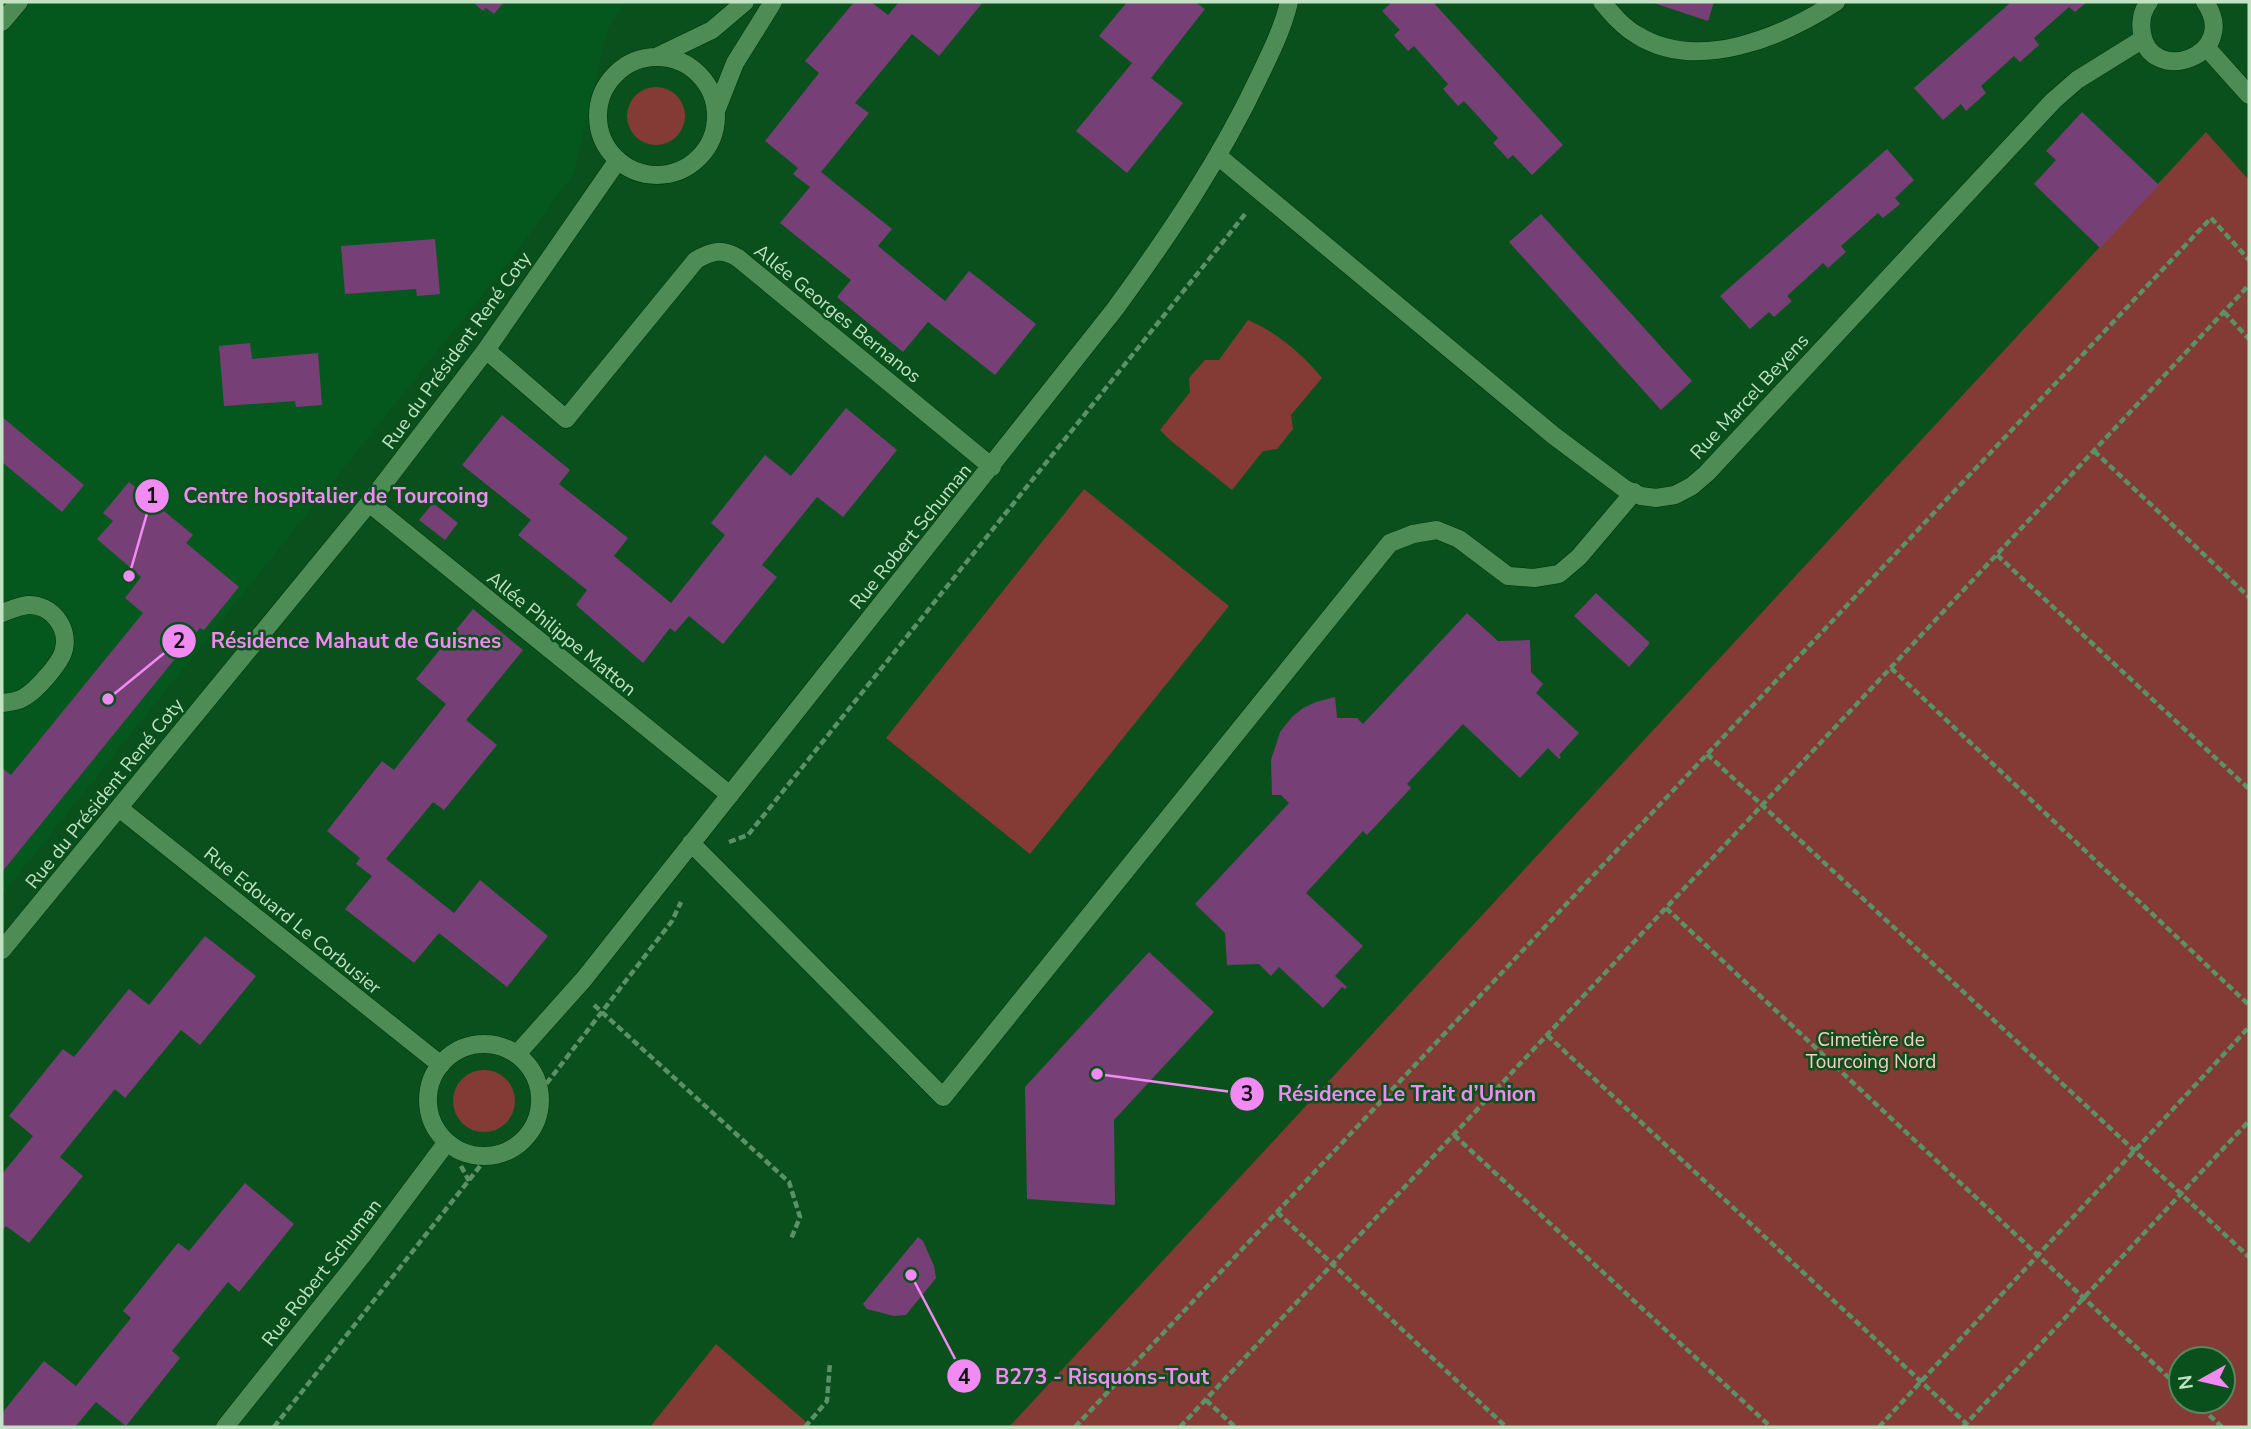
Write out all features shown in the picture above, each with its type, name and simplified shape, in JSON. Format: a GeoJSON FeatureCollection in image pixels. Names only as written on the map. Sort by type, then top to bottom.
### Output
{"type":"FeatureCollection","features":[{"type":"Feature","properties":{"kind":"street"},"geometry":{"type":"LineString","coordinates":[[2,22],[19,2]]}},
{"type":"Feature","properties":{"kind":"street"},"geometry":{"type":"LineString","coordinates":[[658,56],[712,30],[745,2]]}},
{"type":"Feature","properties":{"kind":"street"},"geometry":{"type":"LineString","coordinates":[[716,111],[712,92],[701,76],[677,60],[658,56],[628,64],[614,76],[603,91],[598,110],[606,145],[618,160],[634,170],[652,175],[671,174],[688,167],[702,155],[712,138],[716,111],[735,63],[773,2]]}},
{"type":"Feature","properties":{"kind":"street"},"geometry":{"type":"LineString","coordinates":[[1602,2],[1636,35],[1670,49],[1692,51],[1721,49],[1758,39],[1812,16],[1836,2]]}},
{"type":"Feature","properties":{"kind":"street"},"geometry":{"type":"LineString","coordinates":[[2149,2],[2141,21],[2143,39],[2151,52],[2180,62],[2195,57],[2206,47],[2214,26],[2205,2]]}},
{"type":"Feature","properties":{"kind":"street","name":"Rue Robert Schuman"},"geometry":{"type":"LineString","coordinates":[[517,1054],[575,988],[730,795],[1115,309],[1191,202],[1218,156],[1245,108],[1289,5]]}},
{"type":"Feature","properties":{"kind":"street","name":"Rue Marcel Beyens"},"geometry":{"type":"LineString","coordinates":[[1218,156],[1553,435],[1625,489],[1656,498],[1675,495],[1707,473],[2053,101],[2077,80],[2143,39]]}},
{"type":"Feature","properties":{"kind":"street"},"geometry":{"type":"LineString","coordinates":[[2206,47],[2249,94]]}},
{"type":"Feature","properties":{"kind":"street","name":"Rue du Président René Coty"},"geometry":{"type":"LineString","coordinates":[[2,950],[369,503],[486,350],[618,160]]}},
{"type":"Feature","properties":{"kind":"street","name":"Allée Georges Bernanos"},"geometry":{"type":"LineString","coordinates":[[486,350],[566,419],[696,260],[713,251],[723,250],[738,258],[992,467]]}},
{"type":"Feature","properties":{"kind":"street"},"geometry":{"type":"LineString","coordinates":[[691,843],[943,1097],[1390,543],[1413,534],[1437,530],[1459,539],[1508,576],[1534,578],[1559,574],[1579,557],[1634,492]]}},
{"type":"Feature","properties":{"kind":"street","name":"Allée Philippe Matton"},"geometry":{"type":"LineString","coordinates":[[369,503],[730,795]]}},
{"type":"Feature","properties":{"kind":"street"},"geometry":{"type":"LineString","coordinates":[[2,613],[29,605],[46,609],[58,620],[65,646],[61,659],[31,693],[19,700],[2,703]]}},
{"type":"Feature","properties":{"kind":"street","name":"Rue Edouard Le Corbusier"},"geometry":{"type":"LineString","coordinates":[[119,808],[441,1065]]}},
{"type":"Feature","properties":{"kind":"street"},"geometry":{"type":"LineString","coordinates":[[482,1044],[500,1046],[517,1054],[535,1075],[540,1092],[540,1111],[528,1135],[506,1152],[488,1156],[462,1152],[447,1142],[435,1127],[429,1109],[429,1090],[441,1065],[455,1052],[482,1044]]}},
{"type":"Feature","properties":{"kind":"street","name":"Rue Robert Schuman"},"geometry":{"type":"LineString","coordinates":[[225,1427],[361,1257],[447,1142]]}},
{"type":"Feature","properties":{"kind":"path"},"geometry":{"type":"LineString","coordinates":[[540,1092],[672,921],[688,885],[723,846],[748,835],[1247,213],[1241,201]]}},
{"type":"Feature","properties":{"kind":"path"},"geometry":{"type":"LineString","coordinates":[[1075,1427],[2211,218],[2249,260]]}},
{"type":"Feature","properties":{"kind":"path"},"geometry":{"type":"LineString","coordinates":[[1180,1427],[2249,285]]}},
{"type":"Feature","properties":{"kind":"path"},"geometry":{"type":"LineString","coordinates":[[2224,312],[2249,339]]}},
{"type":"Feature","properties":{"kind":"path"},"geometry":{"type":"LineString","coordinates":[[2094,451],[2249,597]]}},
{"type":"Feature","properties":{"kind":"path"},"geometry":{"type":"LineString","coordinates":[[1997,555],[2249,789]]}},
{"type":"Feature","properties":{"kind":"path"},"geometry":{"type":"LineString","coordinates":[[1891,668],[2249,1005]]}},
{"type":"Feature","properties":{"kind":"path"},"geometry":{"type":"LineString","coordinates":[[1707,754],[2249,1257]]}},
{"type":"Feature","properties":{"kind":"path"},"geometry":{"type":"LineString","coordinates":[[1666,908],[2167,1376]]}},
{"type":"Feature","properties":{"kind":"path"},"geometry":{"type":"LineString","coordinates":[[575,988],[789,1182],[800,1217],[791,1238]]}},
{"type":"Feature","properties":{"kind":"path"},"geometry":{"type":"LineString","coordinates":[[1880,1427],[2249,1027]]}},
{"type":"Feature","properties":{"kind":"path"},"geometry":{"type":"LineString","coordinates":[[1547,1035],[1966,1426],[2249,1121]]}},
{"type":"Feature","properties":{"kind":"path"},"geometry":{"type":"LineString","coordinates":[[1454,1135],[1771,1427]]}},
{"type":"Feature","properties":{"kind":"path"},"geometry":{"type":"LineString","coordinates":[[274,1427],[488,1156]]}},
{"type":"Feature","properties":{"kind":"path"},"geometry":{"type":"LineString","coordinates":[[1277,1212],[1506,1427]]}},
{"type":"Feature","properties":{"kind":"path"},"geometry":{"type":"LineString","coordinates":[[805,1427],[827,1402],[830,1362]]}},
{"type":"Feature","properties":{"kind":"path"},"geometry":{"type":"LineString","coordinates":[[1206,1400],[1235,1427]]}},
{"type":"Feature","properties":{"kind":"path"},"geometry":{"type":"LineString","coordinates":[[2209,1415],[2222,1427]]}},
{"type":"Feature","properties":{"kind":"shaded area"},"geometry":{"type":"Polygon","coordinates":[[[2,2],[626,2],[608,28],[574,173],[513,257],[2,895],[2,2]]]}},
{"type":"Feature","properties":{"kind":"green space"},"geometry":{"type":"Polygon","coordinates":[[[650,87],[662,87],[677,95],[685,110],[685,122],[677,137],[662,145],[650,145],[635,137],[627,122],[627,110],[635,95],[650,87]]]}},
{"type":"Feature","properties":{"kind":"green space","name":"Cimetière de Tourcoing Nord"},"geometry":{"type":"Polygon","coordinates":[[[2206,132],[2249,180],[2249,1427],[1009,1427],[2206,132]]]}},
{"type":"Feature","properties":{"kind":"green space"},"geometry":{"type":"Polygon","coordinates":[[[1248,320],[1288,344],[1322,378],[1291,415],[1293,429],[1277,449],[1263,451],[1232,490],[1160,430],[1190,392],[1189,378],[1205,360],[1219,360],[1248,320]]]}},
{"type":"Feature","properties":{"kind":"green space"},"geometry":{"type":"Polygon","coordinates":[[[1084,489],[1229,606],[1030,854],[886,738],[1084,489]]]}},
{"type":"Feature","properties":{"kind":"green space"},"geometry":{"type":"Polygon","coordinates":[[[478,1070],[490,1070],[506,1079],[513,1089],[513,1113],[506,1123],[490,1132],[478,1132],[467,1127],[458,1118],[453,1107],[453,1095],[458,1084],[467,1075],[478,1070]]]}},
{"type":"Feature","properties":{"kind":"green space"},"geometry":{"type":"Polygon","coordinates":[[[716,1344],[812,1427],[650,1427],[716,1344]]]}},
{"type":"Feature","properties":{"kind":"building"},"geometry":{"type":"Polygon","coordinates":[[[473,2],[504,2],[494,14],[486,8],[483,11],[473,2]]]}},
{"type":"Feature","properties":{"kind":"building"},"geometry":{"type":"Polygon","coordinates":[[[854,2],[871,2],[888,15],[899,2],[983,2],[939,56],[912,34],[855,103],[869,113],[821,172],[892,229],[878,246],[945,301],[969,271],[1036,324],[995,375],[928,322],[903,352],[837,297],[851,280],[780,223],[810,187],[793,174],[798,168],[765,141],[819,73],[805,61],[854,2]]]}},
{"type":"Feature","properties":{"kind":"building"},"geometry":{"type":"Polygon","coordinates":[[[1127,2],[1195,2],[1205,9],[1151,78],[1183,103],[1127,173],[1076,131],[1132,63],[1099,36],[1127,2]]]}},
{"type":"Feature","properties":{"kind":"building"},"geometry":{"type":"Polygon","coordinates":[[[1392,2],[1433,2],[1563,145],[1532,175],[1513,155],[1508,159],[1493,143],[1498,138],[1464,101],[1458,106],[1443,89],[1448,84],[1414,46],[1408,51],[1394,35],[1400,30],[1382,11],[1392,2]]]}},
{"type":"Feature","properties":{"kind":"building"},"geometry":{"type":"Polygon","coordinates":[[[1651,2],[1714,2],[1708,21],[1651,2]]]}},
{"type":"Feature","properties":{"kind":"building"},"geometry":{"type":"Polygon","coordinates":[[[2011,2],[2087,2],[2075,12],[2069,7],[2034,38],[2039,45],[2020,62],[2014,56],[1981,86],[1986,93],[1966,111],[1961,104],[1943,120],[1914,88],[2011,2]]]}},
{"type":"Feature","properties":{"kind":"building"},"geometry":{"type":"Polygon","coordinates":[[[2082,112],[2159,185],[2100,248],[2034,184],[2056,160],[2046,151],[2082,112]]]}},
{"type":"Feature","properties":{"kind":"building"},"geometry":{"type":"Polygon","coordinates":[[[1887,149],[1914,180],[1895,198],[1900,204],[1883,218],[1878,213],[1841,246],[1846,252],[1828,268],[1823,263],[1787,296],[1792,301],[1774,317],[1769,312],[1750,329],[1720,296],[1887,149]]]}},
{"type":"Feature","properties":{"kind":"building"},"geometry":{"type":"Polygon","coordinates":[[[1541,214],[1692,381],[1661,410],[1509,242],[1541,214]]]}},
{"type":"Feature","properties":{"kind":"building"},"geometry":{"type":"Polygon","coordinates":[[[435,239],[440,294],[417,296],[416,289],[345,294],[341,246],[435,239]]]}},
{"type":"Feature","properties":{"kind":"building"},"geometry":{"type":"Polygon","coordinates":[[[250,343],[252,359],[318,353],[322,405],[296,407],[295,401],[224,406],[219,346],[250,343]]]}},
{"type":"Feature","properties":{"kind":"building"},"geometry":{"type":"Polygon","coordinates":[[[846,408],[897,450],[843,517],[817,497],[762,565],[777,577],[723,644],[689,616],[675,632],[670,628],[643,663],[576,605],[587,590],[518,535],[531,520],[462,465],[502,415],[570,470],[559,484],[628,538],[614,556],[671,603],[725,535],[711,523],[765,455],[791,476],[846,408]]]}},
{"type":"Feature","properties":{"kind":"building"},"geometry":{"type":"Polygon","coordinates":[[[2,417],[84,485],[62,512],[2,462],[2,417]]]}},
{"type":"Feature","properties":{"kind":"building"},"geometry":{"type":"Polygon","coordinates":[[[129,482],[193,535],[186,543],[239,587],[204,630],[200,628],[2,872],[2,768],[11,775],[143,613],[125,598],[141,577],[97,539],[113,521],[103,513],[129,482]]]}},
{"type":"Feature","properties":{"kind":"building"},"geometry":{"type":"Polygon","coordinates":[[[433,503],[458,523],[445,540],[419,520],[433,503]]]}},
{"type":"Feature","properties":{"kind":"building"},"geometry":{"type":"Polygon","coordinates":[[[1596,593],[1650,643],[1629,667],[1574,616],[1596,593]]]}},
{"type":"Feature","properties":{"kind":"building"},"geometry":{"type":"Polygon","coordinates":[[[473,609],[523,650],[466,720],[497,745],[444,810],[433,802],[386,859],[454,913],[480,880],[548,936],[507,987],[439,933],[414,963],[345,909],[372,876],[356,864],[360,858],[327,831],[382,761],[394,770],[446,704],[416,679],[473,609]]]}},
{"type":"Feature","properties":{"kind":"building"},"geometry":{"type":"Polygon","coordinates":[[[1467,613],[1498,641],[1530,640],[1531,672],[1543,684],[1536,693],[1579,733],[1559,755],[1559,759],[1548,748],[1520,778],[1463,724],[1407,784],[1411,788],[1367,835],[1363,831],[1306,893],[1363,946],[1335,976],[1347,987],[1342,987],[1323,1008],[1279,967],[1271,976],[1259,964],[1227,965],[1225,933],[1195,904],[1289,803],[1281,795],[1272,795],[1271,760],[1280,732],[1303,708],[1335,697],[1337,718],[1357,718],[1363,724],[1467,613]]]}},
{"type":"Feature","properties":{"kind":"building"},"geometry":{"type":"Polygon","coordinates":[[[205,936],[256,976],[200,1045],[181,1030],[125,1098],[115,1089],[60,1157],[83,1176],[29,1243],[6,1226],[2,1231],[2,1174],[33,1136],[9,1116],[63,1049],[74,1057],[129,989],[149,1005],[205,936]]]}},
{"type":"Feature","properties":{"kind":"building"},"geometry":{"type":"Polygon","coordinates":[[[1149,952],[1214,1012],[1114,1120],[1115,1205],[1027,1199],[1025,1087],[1149,952]]]}},
{"type":"Feature","properties":{"kind":"building"},"geometry":{"type":"Polygon","coordinates":[[[245,1183],[294,1224],[239,1292],[228,1282],[172,1351],[180,1358],[126,1426],[96,1402],[75,1427],[2,1427],[2,1413],[44,1361],[76,1386],[131,1318],[123,1311],[178,1243],[189,1251],[245,1183]]]}},
{"type":"Feature","properties":{"kind":"building"},"geometry":{"type":"Polygon","coordinates":[[[918,1237],[923,1241],[934,1266],[936,1278],[906,1315],[894,1316],[867,1309],[863,1304],[918,1237]]]}},
{"type":"Feature","properties":{"kind":"place","name":"Centre hospitalier de Tourcoing"},"geometry":{"type":"Point","coordinates":[129,576]}},
{"type":"Feature","properties":{"kind":"place","name":"Résidence Mahaut de Guisnes"},"geometry":{"type":"Point","coordinates":[108,699]}},
{"type":"Feature","properties":{"kind":"place","name":"Résidence Le Trait d’Union"},"geometry":{"type":"Point","coordinates":[1097,1074]}},
{"type":"Feature","properties":{"kind":"place","name":"B273 - Risquons-Tout"},"geometry":{"type":"Point","coordinates":[911,1275]}}]}
